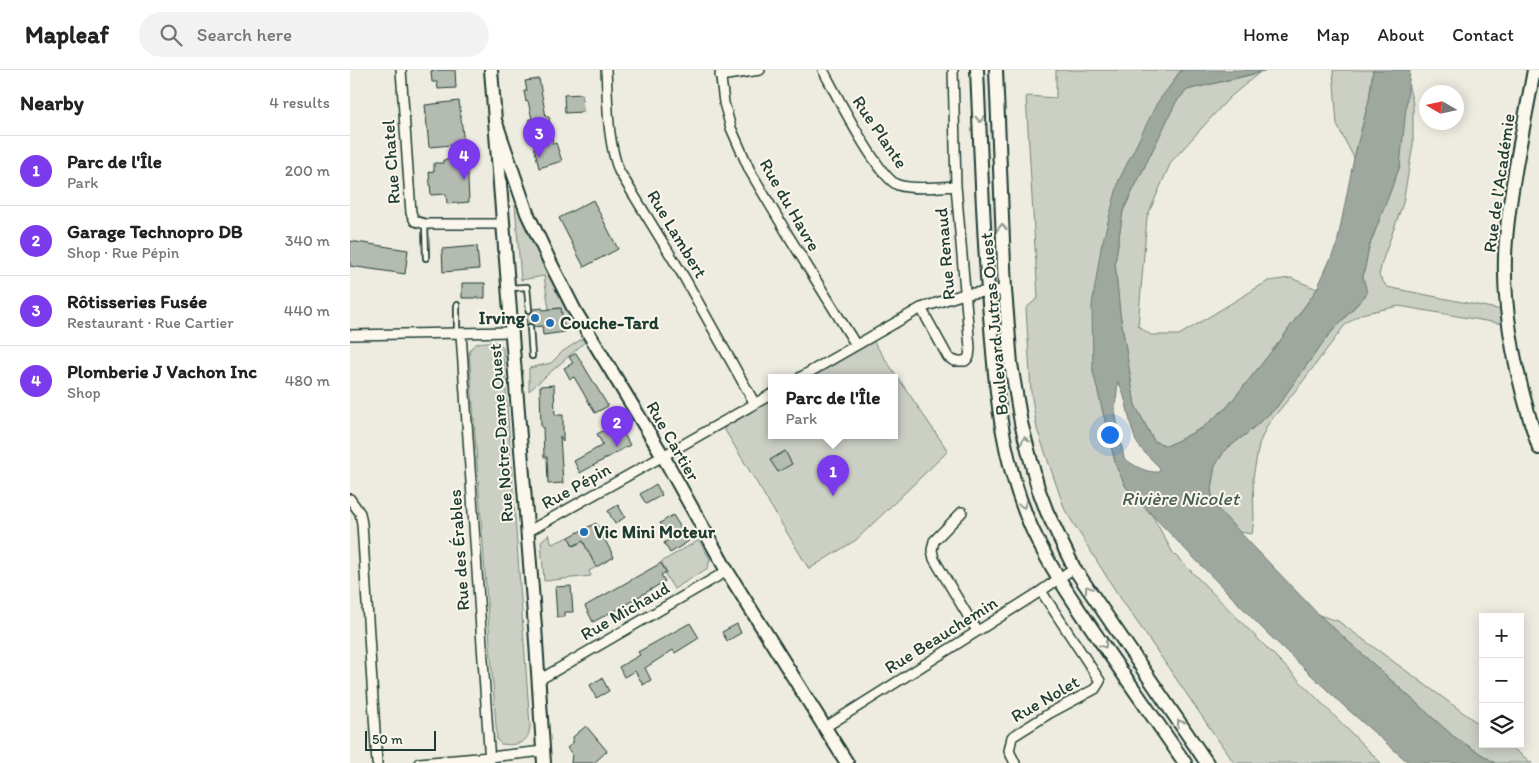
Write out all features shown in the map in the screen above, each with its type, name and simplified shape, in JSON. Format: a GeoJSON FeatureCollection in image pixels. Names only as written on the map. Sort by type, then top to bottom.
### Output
{"type":"FeatureCollection","features":[{"type":"Feature","properties":{"kind":"street","name":"Rue Chatel"},"geometry":{"type":"LineString","coordinates":[[401,70],[411,212],[415,221],[426,224]]}},
{"type":"Feature","properties":{"kind":"street","name":"Rue Notre-Dame Ouest"},"geometry":{"type":"LineString","coordinates":[[492,70],[526,532],[539,680],[543,757]]}},
{"type":"Feature","properties":{"kind":"street","name":"Rue Lambert"},"geometry":{"type":"LineString","coordinates":[[606,70],[614,158],[684,277],[755,404]]}},
{"type":"Feature","properties":{"kind":"street"},"geometry":{"type":"LineString","coordinates":[[720,73],[760,70]]}},
{"type":"Feature","properties":{"kind":"street","name":"Rue Plante"},"geometry":{"type":"LineString","coordinates":[[823,70],[842,107],[884,174],[897,185],[908,187],[956,186]]}},
{"type":"Feature","properties":{"kind":"street","name":"Rue Renaud"},"geometry":{"type":"LineString","coordinates":[[922,308],[948,357],[954,361],[965,361],[970,348],[956,186],[953,70]]}},
{"type":"Feature","properties":{"kind":"street","name":"Boulevard Jutras Ouest"},"geometry":{"type":"LineString","coordinates":[[977,70],[988,292],[996,388],[1001,426],[1020,500],[1032,529],[1058,579],[1185,763]]}},
{"type":"Feature","properties":{"kind":"street","name":"Boulevard Jutras Ouest"},"geometry":{"type":"LineString","coordinates":[[996,70],[1005,290],[1015,392],[1027,450],[1038,488],[1047,512],[1074,568],[1208,763]]}},
{"type":"Feature","properties":{"kind":"street","name":"Rue de l'Académie"},"geometry":{"type":"LineString","coordinates":[[1534,70],[1510,207],[1505,265],[1512,343],[1526,404],[1539,448]]}},
{"type":"Feature","properties":{"kind":"street","name":"Rue du Havre"},"geometry":{"type":"LineString","coordinates":[[720,73],[724,103],[731,128],[750,171],[856,345]]}},
{"type":"Feature","properties":{"kind":"street","name":"Rue Cartier"},"geometry":{"type":"LineString","coordinates":[[496,123],[527,213],[575,311],[663,456],[727,571],[847,763]]}},
{"type":"Feature","properties":{"kind":"street"},"geometry":{"type":"LineString","coordinates":[[426,224],[504,224]]}},
{"type":"Feature","properties":{"kind":"street"},"geometry":{"type":"LineString","coordinates":[[806,374],[922,308],[964,294],[1005,290]]}},
{"type":"Feature","properties":{"kind":"street"},"geometry":{"type":"LineString","coordinates":[[350,335],[511,332]]}},
{"type":"Feature","properties":{"kind":"street","name":"Rue des Érables"},"geometry":{"type":"LineString","coordinates":[[459,334],[490,760]]}},
{"type":"Feature","properties":{"kind":"street","name":"Rue Pépin"},"geometry":{"type":"LineString","coordinates":[[526,532],[768,396]]}},
{"type":"Feature","properties":{"kind":"street"},"geometry":{"type":"LineString","coordinates":[[350,499],[360,513],[362,524],[377,763]]}},
{"type":"Feature","properties":{"kind":"street"},"geometry":{"type":"LineString","coordinates":[[962,512],[934,541],[932,550],[934,559],[977,631]]}},
{"type":"Feature","properties":{"kind":"street","name":"Rue Beauchemin"},"geometry":{"type":"LineString","coordinates":[[824,728],[1041,591],[1074,568]]}},
{"type":"Feature","properties":{"kind":"street","name":"Rue Michaud"},"geometry":{"type":"LineString","coordinates":[[539,680],[727,571]]}},
{"type":"Feature","properties":{"kind":"street","name":"Rue Nolet"},"geometry":{"type":"LineString","coordinates":[[1015,763],[1009,751],[1012,737],[1050,713],[1095,689],[1100,681],[1041,591]]}},
{"type":"Feature","properties":{"kind":"street"},"geometry":{"type":"LineString","coordinates":[[419,763],[543,757]]}},
{"type":"Feature","properties":{"kind":"lane"},"geometry":{"type":"LineString","coordinates":[[426,224],[426,258]]}},
{"type":"Feature","properties":{"kind":"lane"},"geometry":{"type":"LineString","coordinates":[[508,288],[527,287],[529,310]]}},
{"type":"Feature","properties":{"kind":"lane"},"geometry":{"type":"LineString","coordinates":[[457,305],[459,334]]}},
{"type":"Feature","properties":{"kind":"lane"},"geometry":{"type":"LineString","coordinates":[[530,327],[532,356]]}},
{"type":"Feature","properties":{"kind":"shaded area"},"geometry":{"type":"Polygon","coordinates":[[[1056,70],[1182,70],[1178,73],[1119,180],[1093,371],[1116,466],[1126,487],[1152,515],[1173,553],[1381,763],[1234,763],[1115,590],[1065,510],[1037,429],[1031,392],[1026,308],[1038,298],[1026,96],[1056,98],[1056,70]]]}},
{"type":"Feature","properties":{"kind":"shaded area"},"geometry":{"type":"Polygon","coordinates":[[[1333,70],[1373,70],[1369,100],[1354,158],[1337,125],[1333,70]]]}},
{"type":"Feature","properties":{"kind":"shaded area"},"geometry":{"type":"Polygon","coordinates":[[[1259,73],[1229,98],[1171,162],[1147,217],[1138,326],[1151,335],[1179,335],[1268,281],[1291,278],[1317,289],[1280,341],[1227,407],[1202,428],[1167,446],[1154,441],[1135,405],[1120,313],[1115,263],[1123,211],[1176,102],[1187,90],[1259,73]]]}},
{"type":"Feature","properties":{"kind":"shaded area"},"geometry":{"type":"Polygon","coordinates":[[[1407,79],[1413,104],[1413,145],[1403,203],[1382,262],[1379,276],[1387,287],[1502,310],[1503,324],[1399,306],[1361,314],[1345,325],[1268,424],[1259,444],[1253,478],[1254,519],[1252,534],[1238,532],[1213,504],[1211,488],[1215,466],[1225,450],[1276,408],[1327,337],[1367,294],[1363,277],[1369,247],[1400,166],[1407,79]]]}},
{"type":"Feature","properties":{"kind":"shaded area"},"geometry":{"type":"Polygon","coordinates":[[[515,205],[573,323],[565,332],[560,308],[549,309],[544,276],[521,280],[515,205]]]}},
{"type":"Feature","properties":{"kind":"shaded area"},"geometry":{"type":"Polygon","coordinates":[[[582,339],[586,341],[529,391],[529,368],[551,363],[563,351],[582,339]]]}},
{"type":"Feature","properties":{"kind":"shaded area"},"geometry":{"type":"Polygon","coordinates":[[[873,341],[896,374],[815,374],[873,341]]]}},
{"type":"Feature","properties":{"kind":"shaded area"},"geometry":{"type":"Polygon","coordinates":[[[499,342],[503,348],[530,726],[525,740],[511,745],[501,744],[497,740],[469,352],[477,344],[499,342]]]}},
{"type":"Feature","properties":{"kind":"shaded area"},"geometry":{"type":"Polygon","coordinates":[[[898,378],[948,451],[856,540],[809,569],[723,427],[768,401],[768,439],[898,439],[898,378]]]}},
{"type":"Feature","properties":{"kind":"shaded area"},"geometry":{"type":"Polygon","coordinates":[[[549,534],[552,544],[569,537],[573,546],[583,541],[596,567],[589,571],[591,576],[544,581],[541,541],[549,534]]]}},
{"type":"Feature","properties":{"kind":"shaded area"},"geometry":{"type":"Polygon","coordinates":[[[699,540],[710,559],[708,568],[674,589],[665,574],[667,572],[661,562],[699,540]]]}},
{"type":"Feature","properties":{"kind":"shaded area"},"geometry":{"type":"Polygon","coordinates":[[[1319,615],[1338,621],[1479,724],[1479,748],[1512,748],[1532,763],[1495,763],[1453,736],[1319,615]]]}},
{"type":"Feature","properties":{"kind":"water","name":"Rivière Nicolet"},"geometry":{"type":"Polygon","coordinates":[[[1182,70],[1268,70],[1187,90],[1176,102],[1123,211],[1115,263],[1120,313],[1135,405],[1154,441],[1167,446],[1202,428],[1227,407],[1280,341],[1317,289],[1337,244],[1354,158],[1369,100],[1373,70],[1410,70],[1400,166],[1369,247],[1363,277],[1367,293],[1327,337],[1276,408],[1225,450],[1215,466],[1211,488],[1213,504],[1319,615],[1453,736],[1495,763],[1409,763],[1345,707],[1267,633],[1126,487],[1116,466],[1093,371],[1092,305],[1101,248],[1119,180],[1157,103],[1182,70]],[[1118,381],[1115,411],[1124,458],[1140,468],[1159,472],[1160,468],[1136,441],[1118,381]]]}},
{"type":"Feature","properties":{"kind":"building"},"geometry":{"type":"Polygon","coordinates":[[[455,70],[456,88],[438,89],[437,82],[432,82],[431,71],[455,70]]]}},
{"type":"Feature","properties":{"kind":"building"},"geometry":{"type":"Polygon","coordinates":[[[539,79],[546,117],[549,117],[553,144],[556,143],[562,161],[539,168],[529,119],[532,119],[524,91],[527,91],[525,81],[539,79]]]}},
{"type":"Feature","properties":{"kind":"building"},"geometry":{"type":"Polygon","coordinates":[[[582,94],[583,112],[565,113],[564,95],[582,94]]]}},
{"type":"Feature","properties":{"kind":"building"},"geometry":{"type":"Polygon","coordinates":[[[459,101],[464,144],[429,147],[425,105],[459,101]]]}},
{"type":"Feature","properties":{"kind":"building"},"geometry":{"type":"Polygon","coordinates":[[[467,158],[469,202],[447,204],[446,194],[431,195],[429,172],[434,171],[434,163],[443,163],[443,160],[467,158]]]}},
{"type":"Feature","properties":{"kind":"building"},"geometry":{"type":"Polygon","coordinates":[[[593,200],[618,249],[584,267],[559,218],[593,200]]]}},
{"type":"Feature","properties":{"kind":"building"},"geometry":{"type":"Polygon","coordinates":[[[350,241],[408,250],[405,274],[350,266],[350,241]]]}},
{"type":"Feature","properties":{"kind":"building"},"geometry":{"type":"Polygon","coordinates":[[[477,246],[479,269],[443,272],[442,249],[477,246]]]}},
{"type":"Feature","properties":{"kind":"building"},"geometry":{"type":"Polygon","coordinates":[[[462,283],[485,283],[485,298],[462,298],[462,283]]]}},
{"type":"Feature","properties":{"kind":"building"},"geometry":{"type":"Polygon","coordinates":[[[542,308],[543,310],[561,308],[565,332],[543,335],[542,326],[534,327],[530,323],[527,325],[525,310],[530,314],[533,309],[542,308]]]}},
{"type":"Feature","properties":{"kind":"building"},"geometry":{"type":"Polygon","coordinates":[[[576,353],[608,406],[595,413],[574,377],[570,379],[564,368],[573,363],[569,357],[576,353]]]}},
{"type":"Feature","properties":{"kind":"building"},"geometry":{"type":"Polygon","coordinates":[[[554,385],[555,415],[563,415],[563,442],[560,436],[563,483],[548,484],[547,457],[544,457],[543,427],[541,427],[540,386],[554,385]]]}},
{"type":"Feature","properties":{"kind":"building"},"geometry":{"type":"Polygon","coordinates":[[[618,423],[630,445],[580,473],[574,461],[603,445],[597,434],[618,423]]]}},
{"type":"Feature","properties":{"kind":"building"},"geometry":{"type":"Polygon","coordinates":[[[785,451],[792,464],[778,472],[770,460],[785,451]]]}},
{"type":"Feature","properties":{"kind":"building"},"geometry":{"type":"Polygon","coordinates":[[[656,484],[662,495],[646,504],[640,494],[656,484]]]}},
{"type":"Feature","properties":{"kind":"building"},"geometry":{"type":"Polygon","coordinates":[[[618,505],[625,517],[615,524],[608,511],[618,505]]]}},
{"type":"Feature","properties":{"kind":"building"},"geometry":{"type":"Polygon","coordinates":[[[673,515],[689,541],[670,553],[664,543],[670,539],[660,523],[673,515]]]}},
{"type":"Feature","properties":{"kind":"building"},"geometry":{"type":"Polygon","coordinates":[[[596,523],[614,557],[596,567],[583,541],[573,546],[569,537],[596,523]]]}},
{"type":"Feature","properties":{"kind":"building"},"geometry":{"type":"Polygon","coordinates":[[[661,563],[666,572],[661,575],[665,581],[593,622],[585,606],[661,563]]]}},
{"type":"Feature","properties":{"kind":"building"},"geometry":{"type":"Polygon","coordinates":[[[571,586],[573,612],[565,612],[565,617],[557,617],[555,587],[571,586]]]}},
{"type":"Feature","properties":{"kind":"building"},"geometry":{"type":"Polygon","coordinates":[[[690,623],[699,638],[675,653],[673,650],[645,668],[651,680],[643,685],[635,671],[624,677],[619,667],[640,655],[638,652],[690,623]]]}},
{"type":"Feature","properties":{"kind":"building"},"geometry":{"type":"Polygon","coordinates":[[[737,624],[741,633],[727,641],[722,632],[737,624]]]}},
{"type":"Feature","properties":{"kind":"building"},"geometry":{"type":"Polygon","coordinates":[[[602,678],[609,691],[596,698],[590,685],[602,678]]]}},
{"type":"Feature","properties":{"kind":"building"},"geometry":{"type":"Polygon","coordinates":[[[586,726],[607,751],[594,763],[571,763],[572,754],[567,748],[573,743],[573,737],[586,726]]]}},
{"type":"Feature","properties":{"kind":"place","name":"Rôtisseries Fusée"},"geometry":{"type":"Point","coordinates":[539,158]}},
{"type":"Feature","properties":{"kind":"place","name":"Plomberie J Vachon Inc"},"geometry":{"type":"Point","coordinates":[464,180]}},
{"type":"Feature","properties":{"kind":"place","name":"Irving"},"geometry":{"type":"Point","coordinates":[535,318]}},
{"type":"Feature","properties":{"kind":"place","name":"Couche-Tard"},"geometry":{"type":"Point","coordinates":[550,323]}},
{"type":"Feature","properties":{"kind":"place","name":"Garage Technopro DB"},"geometry":{"type":"Point","coordinates":[617,447]}},
{"type":"Feature","properties":{"kind":"place","name":"Parc de l'Île"},"geometry":{"type":"Point","coordinates":[833,496]}},
{"type":"Feature","properties":{"kind":"place","name":"Vic Mini Moteur"},"geometry":{"type":"Point","coordinates":[584,532]}}]}
